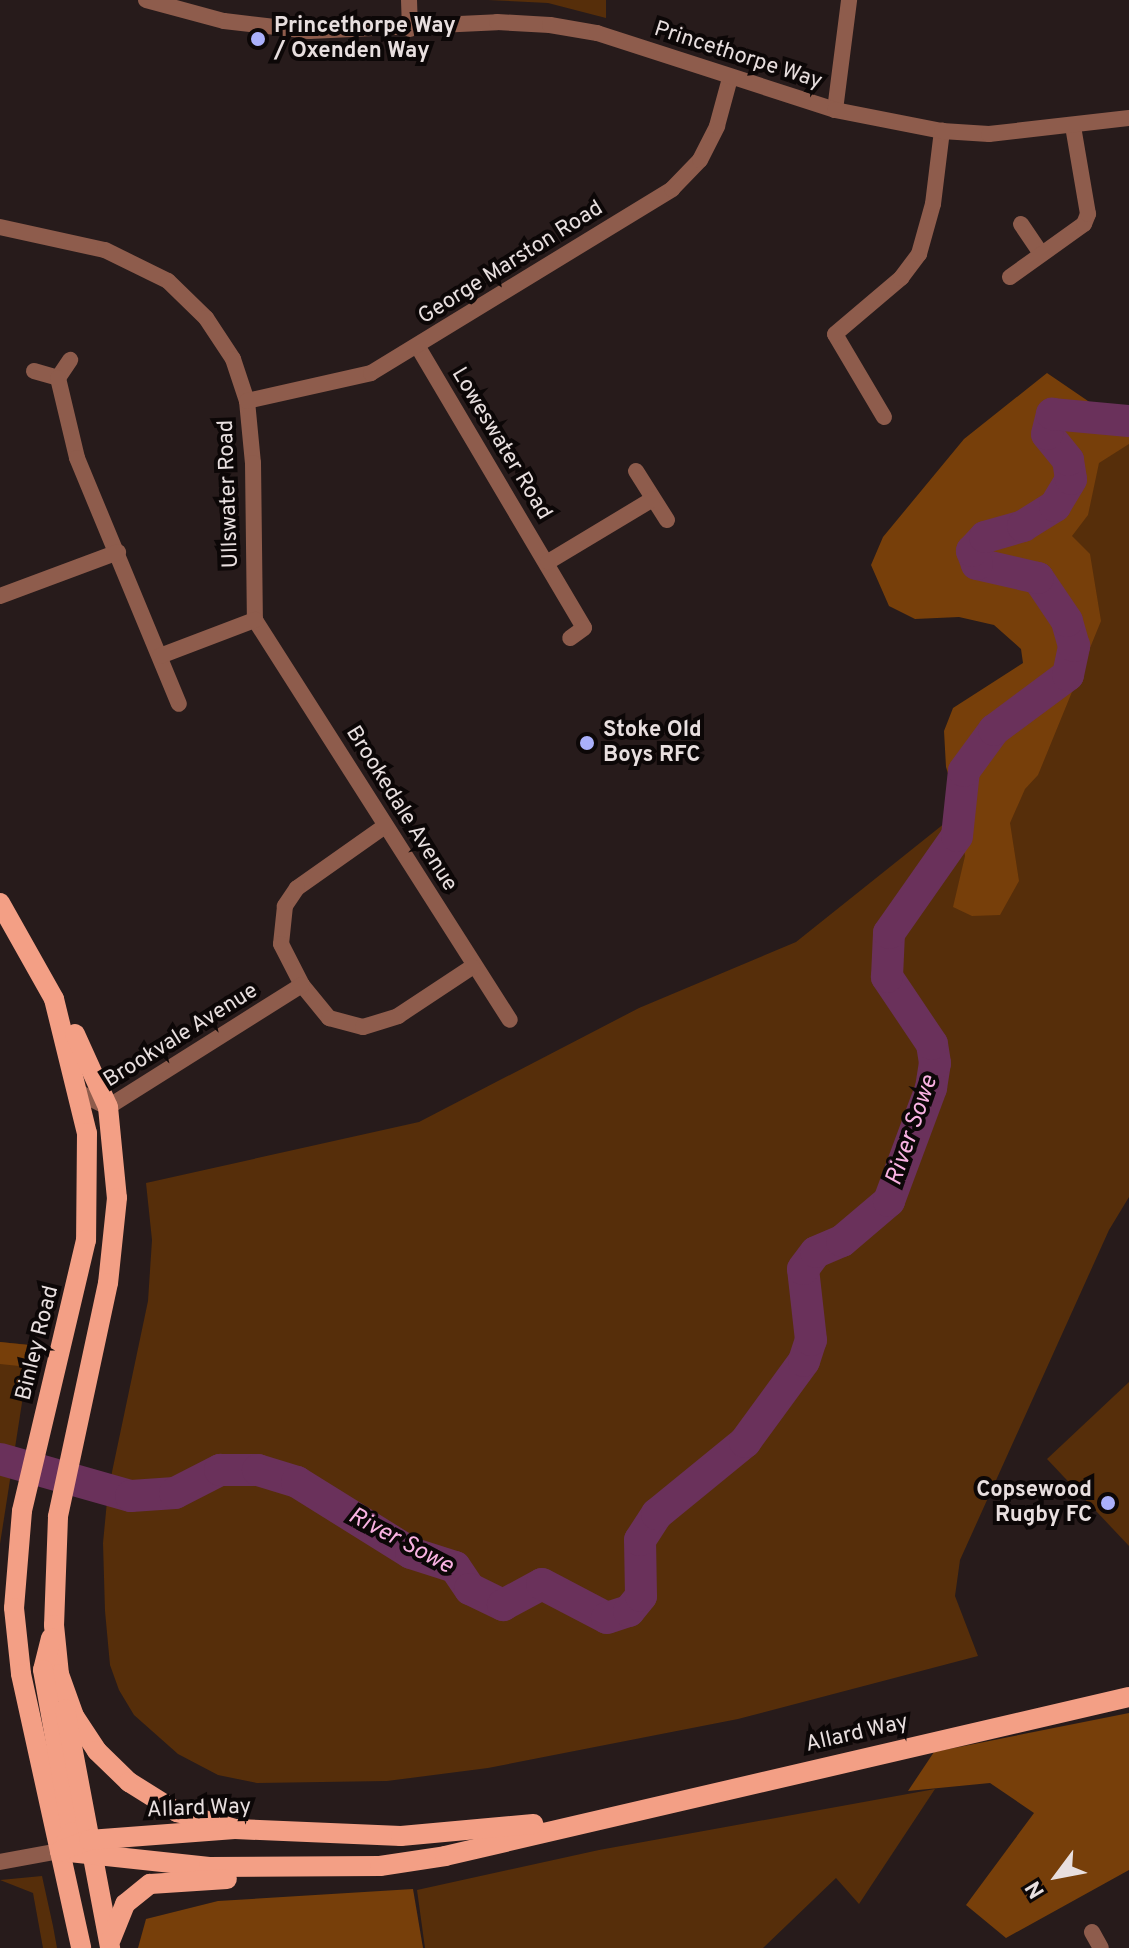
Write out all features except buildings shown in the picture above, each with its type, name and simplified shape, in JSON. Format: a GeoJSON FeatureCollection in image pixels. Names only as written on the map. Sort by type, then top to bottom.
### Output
{"type":"FeatureCollection","features":[{"type":"Feature","properties":{"kind":"main road","name":"Binley Road"},"geometry":{"type":"LineString","coordinates":[[0,903],[54,999],[80,1093],[88,1160],[86,1240],[35,1453],[17,1551],[16,1629],[21,1674],[53,1852],[81,1948]]}},
{"type":"Feature","properties":{"kind":"main road"},"geometry":{"type":"LineString","coordinates":[[54,999],[108,1107],[117,1198],[108,1283],[61,1504],[54,1625],[59,1674],[110,1946]]}},
{"type":"Feature","properties":{"kind":"main road"},"geometry":{"type":"LineString","coordinates":[[54,1625],[43,1670],[72,1832],[53,1852],[73,1948]]}},
{"type":"Feature","properties":{"kind":"main road"},"geometry":{"type":"LineString","coordinates":[[59,1674],[74,1716],[97,1751],[129,1782],[177,1812],[235,1829]]}},
{"type":"Feature","properties":{"kind":"main road","name":"Allard Way"},"geometry":{"type":"LineString","coordinates":[[110,1946],[125,1904],[150,1884],[445,1856],[1129,1697]]}},
{"type":"Feature","properties":{"kind":"main road","name":"Allard Way"},"geometry":{"type":"LineString","coordinates":[[53,1852],[235,1829],[401,1836],[597,1819]]}},
{"type":"Feature","properties":{"kind":"main road","name":"Allard Way"},"geometry":{"type":"LineString","coordinates":[[91,1849],[314,1870]]}},
{"type":"Feature","properties":{"kind":"street","name":"Princethorpe Way"},"geometry":{"type":"LineString","coordinates":[[146,0],[224,21],[295,30],[410,29],[497,22],[550,25],[597,33],[835,110],[942,131],[989,134],[1129,118]]}},
{"type":"Feature","properties":{"kind":"street"},"geometry":{"type":"LineString","coordinates":[[409,0],[410,29]]}},
{"type":"Feature","properties":{"kind":"street"},"geometry":{"type":"LineString","coordinates":[[835,110],[849,0]]}},
{"type":"Feature","properties":{"kind":"street","name":"George Marston Road"},"geometry":{"type":"LineString","coordinates":[[247,401],[371,373],[672,189],[700,160],[712,137],[730,78]]}},
{"type":"Feature","properties":{"kind":"street"},"geometry":{"type":"LineString","coordinates":[[1010,277],[1084,224],[1088,214],[1073,126]]}},
{"type":"Feature","properties":{"kind":"street"},"geometry":{"type":"LineString","coordinates":[[884,417],[835,334],[901,278],[919,254],[933,204],[942,131]]}},
{"type":"Feature","properties":{"kind":"street"},"geometry":{"type":"LineString","coordinates":[[1021,224],[1041,254]]}},
{"type":"Feature","properties":{"kind":"street","name":"Ullswater Road"},"geometry":{"type":"LineString","coordinates":[[0,227],[105,250],[168,281],[206,318],[226,348],[247,401],[253,463],[255,620]]}},
{"type":"Feature","properties":{"kind":"street","name":"Loweswater Road"},"geometry":{"type":"LineString","coordinates":[[418,347],[548,562],[584,628],[570,638]]}},
{"type":"Feature","properties":{"kind":"street"},"geometry":{"type":"LineString","coordinates":[[70,360],[58,378],[77,458],[179,704]]}},
{"type":"Feature","properties":{"kind":"street"},"geometry":{"type":"LineString","coordinates":[[34,371],[58,378]]}},
{"type":"Feature","properties":{"kind":"street"},"geometry":{"type":"LineString","coordinates":[[636,471],[667,520]]}},
{"type":"Feature","properties":{"kind":"street"},"geometry":{"type":"LineString","coordinates":[[548,562],[653,499]]}},
{"type":"Feature","properties":{"kind":"street"},"geometry":{"type":"LineString","coordinates":[[0,596],[118,552]]}},
{"type":"Feature","properties":{"kind":"street"},"geometry":{"type":"LineString","coordinates":[[160,656],[255,620]]}},
{"type":"Feature","properties":{"kind":"street","name":"Brookedale Avenue"},"geometry":{"type":"LineString","coordinates":[[255,620],[472,967],[510,1020]]}},
{"type":"Feature","properties":{"kind":"street"},"geometry":{"type":"LineString","coordinates":[[385,826],[297,888],[285,906],[281,944],[302,985],[329,1018],[373,1026],[398,1016],[472,967]]}},
{"type":"Feature","properties":{"kind":"street","name":"Brookvale Avenue"},"geometry":{"type":"LineString","coordinates":[[80,1093],[108,1107],[302,985]]}},
{"type":"Feature","properties":{"kind":"street"},"geometry":{"type":"LineString","coordinates":[[0,1862],[53,1852]]}},
{"type":"Feature","properties":{"kind":"street"},"geometry":{"type":"LineString","coordinates":[[1092,1932],[1101,1948]]}},
{"type":"Feature","properties":{"kind":"shaded area"},"geometry":{"type":"Polygon","coordinates":[[[488,0],[606,0],[606,18],[548,3],[488,0]]]}},
{"type":"Feature","properties":{"kind":"shaded area"},"geometry":{"type":"Polygon","coordinates":[[[1047,373],[1129,429],[1129,444],[1099,463],[1088,515],[1072,536],[1090,554],[1101,621],[1038,775],[1025,789],[1010,823],[1019,881],[1000,915],[972,916],[953,907],[965,856],[960,811],[946,767],[944,731],[953,708],[1023,663],[1021,649],[994,625],[959,617],[915,619],[889,606],[871,565],[883,537],[964,439],[1047,373]]]}},
{"type":"Feature","properties":{"kind":"shaded area"},"geometry":{"type":"Polygon","coordinates":[[[1101,419],[1129,421],[1129,1197],[1109,1230],[960,1560],[955,1596],[978,1656],[738,1719],[488,1768],[387,1781],[257,1783],[218,1775],[178,1754],[134,1715],[119,1690],[110,1665],[105,1611],[103,1543],[108,1491],[148,1301],[152,1240],[146,1183],[419,1122],[639,1008],[796,942],[960,811],[964,771],[1067,674],[1038,578],[1101,419]]]}},
{"type":"Feature","properties":{"kind":"shaded area"},"geometry":{"type":"Polygon","coordinates":[[[0,1342],[31,1345],[0,1544],[0,1342]]]}},
{"type":"Feature","properties":{"kind":"shaded area"},"geometry":{"type":"Polygon","coordinates":[[[0,1342],[31,1345],[29,1367],[0,1364],[0,1342]]]}},
{"type":"Feature","properties":{"kind":"shaded area","name":"Copsewood Rugby FC"},"geometry":{"type":"Polygon","coordinates":[[[1129,1382],[1129,1546],[1047,1459],[1129,1382]]]}},
{"type":"Feature","properties":{"kind":"shaded area"},"geometry":{"type":"Polygon","coordinates":[[[1129,1713],[1129,1870],[1006,1938],[966,1905],[1034,1813],[990,1783],[908,1791],[934,1752],[1129,1713]]]}},
{"type":"Feature","properties":{"kind":"shaded area"},"geometry":{"type":"Polygon","coordinates":[[[935,1789],[859,1904],[836,1878],[763,1948],[425,1948],[417,1890],[599,1850],[935,1789]]]}},
{"type":"Feature","properties":{"kind":"shaded area"},"geometry":{"type":"Polygon","coordinates":[[[42,1876],[57,1948],[43,1948],[33,1893],[0,1880],[42,1876]]]}},
{"type":"Feature","properties":{"kind":"shaded area"},"geometry":{"type":"Polygon","coordinates":[[[413,1889],[423,1948],[138,1948],[146,1919],[218,1901],[413,1889]]]}},
{"type":"Feature","properties":{"kind":"waterway","name":"River Sowe"},"geometry":{"type":"LineString","coordinates":[[0,1459],[131,1496],[175,1493],[220,1470],[258,1470],[297,1482],[411,1553],[455,1567],[470,1589],[503,1605],[542,1584],[607,1618],[629,1611],[641,1596],[640,1540],[657,1514],[745,1442],[804,1361],[811,1340],[803,1269],[816,1252],[842,1241],[889,1201],[931,1088],[935,1063],[932,1044],[887,977],[889,933],[957,836],[964,771],[994,730],[1068,675],[1074,646],[1067,621],[1038,578],[977,564],[972,551],[985,537],[1023,526],[1055,506],[1071,479],[1068,460],[1047,434],[1052,414],[1129,421]]}},
{"type":"Feature","properties":{"kind":"place","name":"Princethorpe Way / Oxenden Way"},"geometry":{"type":"Point","coordinates":[258,39]}},
{"type":"Feature","properties":{"kind":"place","name":"Stoke Old Boys RFC"},"geometry":{"type":"Point","coordinates":[587,743]}},
{"type":"Feature","properties":{"kind":"place","name":"Copsewood Rugby FC"},"geometry":{"type":"Point","coordinates":[1108,1503]}}]}
